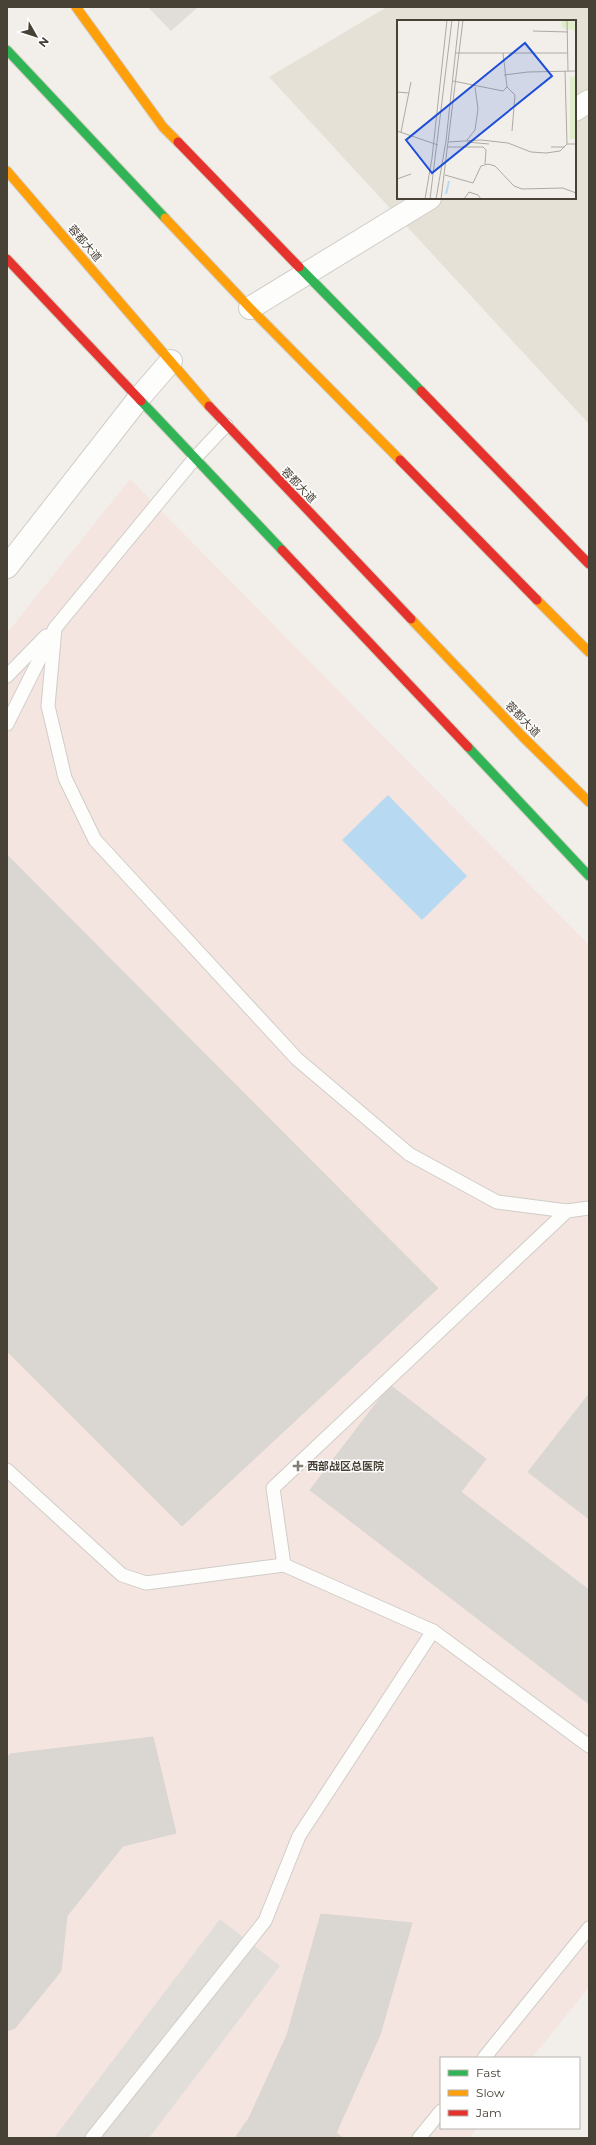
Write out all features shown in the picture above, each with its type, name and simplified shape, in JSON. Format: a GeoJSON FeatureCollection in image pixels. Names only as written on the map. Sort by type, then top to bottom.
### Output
{"type":"FeatureCollection","features":[{"type":"Feature","properties":{"kind":"main road"},"geometry":{"type":"LineString","coordinates":[[76,7],[163,127],[589,564]]}},
{"type":"Feature","properties":{"kind":"main road"},"geometry":{"type":"LineString","coordinates":[[7,50],[250,308],[589,652]]}},
{"type":"Feature","properties":{"kind":"main road","name":"蓉都大道"},"geometry":{"type":"LineString","coordinates":[[7,171],[226,424],[524,737],[589,802]]}},
{"type":"Feature","properties":{"kind":"main road"},"geometry":{"type":"LineString","coordinates":[[7,259],[589,876]]}},
{"type":"Feature","properties":{"kind":"street"},"geometry":{"type":"LineString","coordinates":[[576,109],[589,101]]}},
{"type":"Feature","properties":{"kind":"street"},"geometry":{"type":"LineString","coordinates":[[250,308],[428,199]]}},
{"type":"Feature","properties":{"kind":"street"},"geometry":{"type":"LineString","coordinates":[[7,567],[139,398],[171,361]]}},
{"type":"Feature","properties":{"kind":"lane"},"geometry":{"type":"LineString","coordinates":[[7,676],[55,628],[194,458],[226,424]]}},
{"type":"Feature","properties":{"kind":"lane"},"geometry":{"type":"LineString","coordinates":[[7,724],[55,628]]}},
{"type":"Feature","properties":{"kind":"lane"},"geometry":{"type":"LineString","coordinates":[[55,628],[48,706],[65,778],[94,840],[297,1060],[409,1154],[497,1202],[567,1211],[589,1208]]}},
{"type":"Feature","properties":{"kind":"lane"},"geometry":{"type":"LineString","coordinates":[[284,1565],[273,1488],[567,1211]]}},
{"type":"Feature","properties":{"kind":"lane"},"geometry":{"type":"LineString","coordinates":[[7,1470],[122,1575],[146,1583],[284,1565],[433,1631],[589,1746]]}},
{"type":"Feature","properties":{"kind":"lane"},"geometry":{"type":"LineString","coordinates":[[92,2138],[265,1921],[299,1836],[433,1631]]}},
{"type":"Feature","properties":{"kind":"lane"},"geometry":{"type":"LineString","coordinates":[[485,2057],[589,1928]]}},
{"type":"Feature","properties":{"kind":"lane"},"geometry":{"type":"LineString","coordinates":[[419,2138],[440,2112]]}},
{"type":"Feature","properties":{"kind":"shaded area"},"geometry":{"type":"Polygon","coordinates":[[[148,7],[198,7],[171,31],[148,7]]]}},
{"type":"Feature","properties":{"kind":"shaded area"},"geometry":{"type":"Polygon","coordinates":[[[387,7],[589,7],[589,424],[269,77],[387,7]]]}},
{"type":"Feature","properties":{"kind":"shaded area","name":"西部战区总医院"},"geometry":{"type":"Polygon","coordinates":[[[130,479],[589,945],[589,1987],[533,2057],[440,2057],[440,2129],[476,2129],[469,2138],[7,2138],[7,633],[130,479]]]}},
{"type":"Feature","properties":{"kind":"shaded area"},"geometry":{"type":"Polygon","coordinates":[[[220,1919],[280,1966],[149,2138],[54,2138],[220,1919]]]}},
{"type":"Feature","properties":{"kind":"water"},"geometry":{"type":"Polygon","coordinates":[[[388,795],[467,876],[422,920],[342,840],[388,795]]]}},
{"type":"Feature","properties":{"kind":"building"},"geometry":{"type":"Polygon","coordinates":[[[7,855],[438,1288],[182,1526],[7,1351],[7,855]]]}},
{"type":"Feature","properties":{"kind":"building"},"geometry":{"type":"Polygon","coordinates":[[[7,1200],[43,1225],[63,1247],[65,1266],[128,1311],[100,1385],[47,1391],[7,1351],[7,1200]]]}},
{"type":"Feature","properties":{"kind":"building"},"geometry":{"type":"Polygon","coordinates":[[[390,1385],[486,1459],[461,1492],[589,1590],[589,1704],[310,1490],[390,1385]]]}},
{"type":"Feature","properties":{"kind":"building"},"geometry":{"type":"Polygon","coordinates":[[[589,1394],[589,1519],[528,1472],[589,1394]]]}},
{"type":"Feature","properties":{"kind":"building"},"geometry":{"type":"Polygon","coordinates":[[[153,1737],[176,1833],[123,1846],[67,1916],[61,1971],[15,2028],[7,2031],[7,1757],[10,1754],[153,1737]]]}},
{"type":"Feature","properties":{"kind":"building"},"geometry":{"type":"Polygon","coordinates":[[[321,1914],[412,1923],[380,2035],[336,2133],[343,2138],[235,2138],[249,2118],[287,2035],[321,1914]]]}},
{"type":"Feature","properties":{"kind":"traffic: fast"},"geometry":{"type":"LineString","coordinates":[[7,50],[165,218]]}},
{"type":"Feature","properties":{"kind":"traffic: fast"},"geometry":{"type":"LineString","coordinates":[[299,267],[421,391]]}},
{"type":"Feature","properties":{"kind":"traffic: fast"},"geometry":{"type":"LineString","coordinates":[[141,401],[282,550]]}},
{"type":"Feature","properties":{"kind":"traffic: fast"},"geometry":{"type":"LineString","coordinates":[[468,747],[589,876]]}},
{"type":"Feature","properties":{"kind":"traffic: slow"},"geometry":{"type":"LineString","coordinates":[[76,7],[163,127],[178,142]]}},
{"type":"Feature","properties":{"kind":"traffic: slow"},"geometry":{"type":"LineString","coordinates":[[7,171],[209,406]]}},
{"type":"Feature","properties":{"kind":"traffic: slow"},"geometry":{"type":"LineString","coordinates":[[165,218],[250,308],[400,460]]}},
{"type":"Feature","properties":{"kind":"traffic: slow"},"geometry":{"type":"LineString","coordinates":[[537,600],[589,652]]}},
{"type":"Feature","properties":{"kind":"traffic: slow"},"geometry":{"type":"LineString","coordinates":[[411,619],[523,737],[589,802]]}},
{"type":"Feature","properties":{"kind":"traffic: jam"},"geometry":{"type":"LineString","coordinates":[[178,142],[299,267]]}},
{"type":"Feature","properties":{"kind":"traffic: jam"},"geometry":{"type":"LineString","coordinates":[[7,259],[141,401]]}},
{"type":"Feature","properties":{"kind":"traffic: jam"},"geometry":{"type":"LineString","coordinates":[[421,391],[589,564]]}},
{"type":"Feature","properties":{"kind":"traffic: jam"},"geometry":{"type":"LineString","coordinates":[[209,406],[411,619]]}},
{"type":"Feature","properties":{"kind":"traffic: jam"},"geometry":{"type":"LineString","coordinates":[[400,460],[537,600]]}},
{"type":"Feature","properties":{"kind":"traffic: jam"},"geometry":{"type":"LineString","coordinates":[[282,550],[468,747]]}},
{"type":"Feature","properties":{"kind":"place","name":"西部战区总医院"},"geometry":{"type":"Point","coordinates":[298,1466]}}]}
